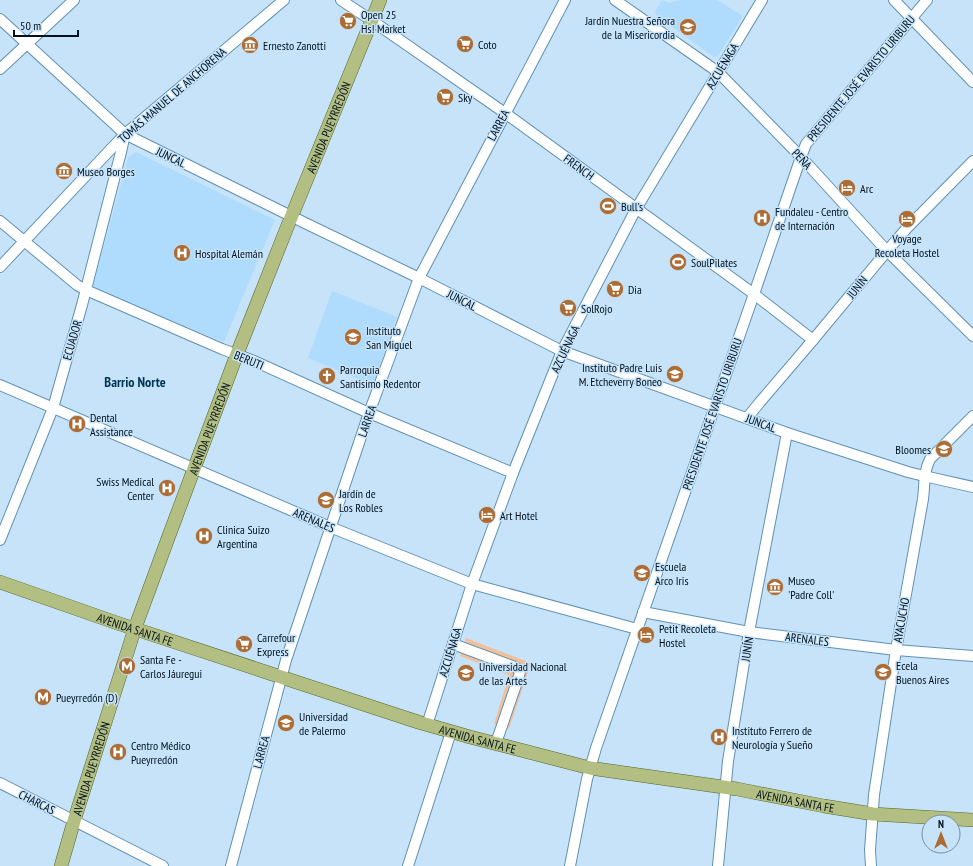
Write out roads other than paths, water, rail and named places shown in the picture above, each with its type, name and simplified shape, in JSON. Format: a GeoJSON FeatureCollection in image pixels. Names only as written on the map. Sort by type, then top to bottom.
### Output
{"type":"FeatureCollection","features":[{"type":"Feature","properties":{"kind":"main road","name":"AVENIDA PUEYRREDÓN"},"geometry":{"type":"LineString","coordinates":[[61,866],[135,628],[237,354],[380,0]]}},
{"type":"Feature","properties":{"kind":"main road","name":"AVENIDA SANTA FE"},"geometry":{"type":"LineString","coordinates":[[0,582],[427,725],[590,768],[726,788],[873,814],[973,820]]}},
{"type":"Feature","properties":{"kind":"street"},"geometry":{"type":"LineString","coordinates":[[0,69],[74,0]]}},
{"type":"Feature","properties":{"kind":"street","name":"TOMÁS MANUEL DE ANCHORENA"},"geometry":{"type":"LineString","coordinates":[[0,266],[125,134],[284,0]]}},
{"type":"Feature","properties":{"kind":"street","name":"FRENCH"},"geometry":{"type":"LineString","coordinates":[[341,0],[504,113],[754,294],[814,340]]}},
{"type":"Feature","properties":{"kind":"street","name":"LARREA"},"geometry":{"type":"LineString","coordinates":[[231,866],[286,660],[330,527],[419,278],[564,0]]}},
{"type":"Feature","properties":{"kind":"street","name":"PEÑA"},"geometry":{"type":"LineString","coordinates":[[615,0],[718,72],[801,157],[887,251],[973,336]]}},
{"type":"Feature","properties":{"kind":"street","name":"AZCUÉNAGA"},"geometry":{"type":"LineString","coordinates":[[427,725],[472,584],[513,473],[562,351],[636,209],[762,0]]}},
{"type":"Feature","properties":{"kind":"street"},"geometry":{"type":"LineString","coordinates":[[894,0],[973,82]]}},
{"type":"Feature","properties":{"kind":"street","name":"PRESIDENTE JOSÉ EVARISTO URIBURU"},"geometry":{"type":"LineString","coordinates":[[570,866],[587,779],[596,748],[806,144],[927,0]]}},
{"type":"Feature","properties":{"kind":"street","name":"JUNCAL"},"geometry":{"type":"LineString","coordinates":[[0,19],[125,134],[419,278],[562,351],[786,433],[924,476],[973,486]]}},
{"type":"Feature","properties":{"kind":"street","name":"ECUADOR"},"geometry":{"type":"LineString","coordinates":[[0,540],[53,408],[86,290],[125,134]]}},
{"type":"Feature","properties":{"kind":"street","name":"JUNÍN"},"geometry":{"type":"LineString","coordinates":[[747,418],[906,229],[973,161]]}},
{"type":"Feature","properties":{"kind":"street"},"geometry":{"type":"LineString","coordinates":[[97,164],[108,164],[114,170],[115,178]]}},
{"type":"Feature","properties":{"kind":"street","name":"BERUTI"},"geometry":{"type":"LineString","coordinates":[[0,221],[77,285],[86,290],[513,473]]}},
{"type":"Feature","properties":{"kind":"street","name":"ARENALES"},"geometry":{"type":"LineString","coordinates":[[0,385],[330,527],[472,584],[637,629]]}},
{"type":"Feature","properties":{"kind":"street","name":"AYACUCHO"},"geometry":{"type":"LineString","coordinates":[[871,866],[870,850],[874,795],[896,650],[923,499],[924,476],[930,459],[973,416]]}},
{"type":"Feature","properties":{"kind":"street","name":"JUNÍN"},"geometry":{"type":"LineString","coordinates":[[718,866],[728,761],[749,632],[786,433]]}},
{"type":"Feature","properties":{"kind":"street","name":"ARENALES"},"geometry":{"type":"LineString","coordinates":[[643,612],[749,632],[896,650],[973,656]]}},
{"type":"Feature","properties":{"kind":"street"},"geometry":{"type":"LineString","coordinates":[[453,644],[515,667],[520,672],[496,744]]}},
{"type":"Feature","properties":{"kind":"street"},"geometry":{"type":"LineString","coordinates":[[408,866],[451,732]]}},
{"type":"Feature","properties":{"kind":"street","name":"CHARCAS"},"geometry":{"type":"LineString","coordinates":[[0,783],[163,866]]}},
{"type":"Feature","properties":{"kind":"place","name":"Open 25 Hs! Market"},"geometry":{"type":"Point","coordinates":[348,21]}},
{"type":"Feature","properties":{"kind":"place","name":"Jardín Nuestra Señora de la Misericordia"},"geometry":{"type":"Point","coordinates":[688,27]}},
{"type":"Feature","properties":{"kind":"place","name":"Coto"},"geometry":{"type":"Point","coordinates":[465,44]}},
{"type":"Feature","properties":{"kind":"place","name":"Ernesto Zanotti"},"geometry":{"type":"Point","coordinates":[250,45]}},
{"type":"Feature","properties":{"kind":"place","name":"Sky"},"geometry":{"type":"Point","coordinates":[445,97]}},
{"type":"Feature","properties":{"kind":"place","name":"Museo Borges"},"geometry":{"type":"Point","coordinates":[64,171]}},
{"type":"Feature","properties":{"kind":"place","name":"Arc"},"geometry":{"type":"Point","coordinates":[847,188]}},
{"type":"Feature","properties":{"kind":"place","name":"Bull's"},"geometry":{"type":"Point","coordinates":[608,206]}},
{"type":"Feature","properties":{"kind":"place","name":"Fundaleu - Centro de Internación"},"geometry":{"type":"Point","coordinates":[762,218]}},
{"type":"Feature","properties":{"kind":"place","name":"Voyage Recoleta Hostel"},"geometry":{"type":"Point","coordinates":[907,219]}},
{"type":"Feature","properties":{"kind":"place","name":"Hospital Alemán"},"geometry":{"type":"Point","coordinates":[182,253]}},
{"type":"Feature","properties":{"kind":"place","name":"SoulPilates"},"geometry":{"type":"Point","coordinates":[678,262]}},
{"type":"Feature","properties":{"kind":"place","name":"Dia"},"geometry":{"type":"Point","coordinates":[615,289]}},
{"type":"Feature","properties":{"kind":"place","name":"SolRojo"},"geometry":{"type":"Point","coordinates":[568,308]}},
{"type":"Feature","properties":{"kind":"place","name":"Instituto San Miguel"},"geometry":{"type":"Point","coordinates":[353,337]}},
{"type":"Feature","properties":{"kind":"place","name":"Instituto Padre Luis M. Etcheverry Boneo"},"geometry":{"type":"Point","coordinates":[675,374]}},
{"type":"Feature","properties":{"kind":"place","name":"Parroquia Santisimo Redentor"},"geometry":{"type":"Point","coordinates":[327,376]}},
{"type":"Feature","properties":{"kind":"place","name":"Dental Assistance"},"geometry":{"type":"Point","coordinates":[77,424]}},
{"type":"Feature","properties":{"kind":"place","name":"Bloomes"},"geometry":{"type":"Point","coordinates":[944,449]}},
{"type":"Feature","properties":{"kind":"place","name":"Swiss Medical Center"},"geometry":{"type":"Point","coordinates":[167,488]}},
{"type":"Feature","properties":{"kind":"place","name":"Jardín de Los Robles"},"geometry":{"type":"Point","coordinates":[326,500]}},
{"type":"Feature","properties":{"kind":"place","name":"Art Hotel"},"geometry":{"type":"Point","coordinates":[487,515]}},
{"type":"Feature","properties":{"kind":"place","name":"Clinica Suizo Argentina"},"geometry":{"type":"Point","coordinates":[204,536]}},
{"type":"Feature","properties":{"kind":"place","name":"Escuela Arco Iris"},"geometry":{"type":"Point","coordinates":[642,573]}},
{"type":"Feature","properties":{"kind":"place","name":"Museo 'Padre Coll'"},"geometry":{"type":"Point","coordinates":[775,587]}},
{"type":"Feature","properties":{"kind":"place","name":"Petit Recoleta Hostel"},"geometry":{"type":"Point","coordinates":[646,635]}},
{"type":"Feature","properties":{"kind":"place","name":"Carrefour Express"},"geometry":{"type":"Point","coordinates":[244,644]}},
{"type":"Feature","properties":{"kind":"place","name":"Santa Fe - Carlos Jáuregui"},"geometry":{"type":"Point","coordinates":[127,666]}},
{"type":"Feature","properties":{"kind":"place","name":"Ecela Buenos Aires"},"geometry":{"type":"Point","coordinates":[883,672]}},
{"type":"Feature","properties":{"kind":"place","name":"Universidad Nacional de las Artes"},"geometry":{"type":"Point","coordinates":[466,673]}},
{"type":"Feature","properties":{"kind":"place","name":"Pueyrredón (D)"},"geometry":{"type":"Point","coordinates":[43,697]}},
{"type":"Feature","properties":{"kind":"place","name":"Universidad de Palermo"},"geometry":{"type":"Point","coordinates":[286,723]}},
{"type":"Feature","properties":{"kind":"place","name":"Instituto Ferrero de Neurología y Sueño"},"geometry":{"type":"Point","coordinates":[719,737]}},
{"type":"Feature","properties":{"kind":"place","name":"Centro Médico Pueyrredón"},"geometry":{"type":"Point","coordinates":[118,752]}},
{"type":"Feature","properties":{"kind":"district","name":"Barrio Norte"},"geometry":{"type":"Point","coordinates":[135,382]}}]}
